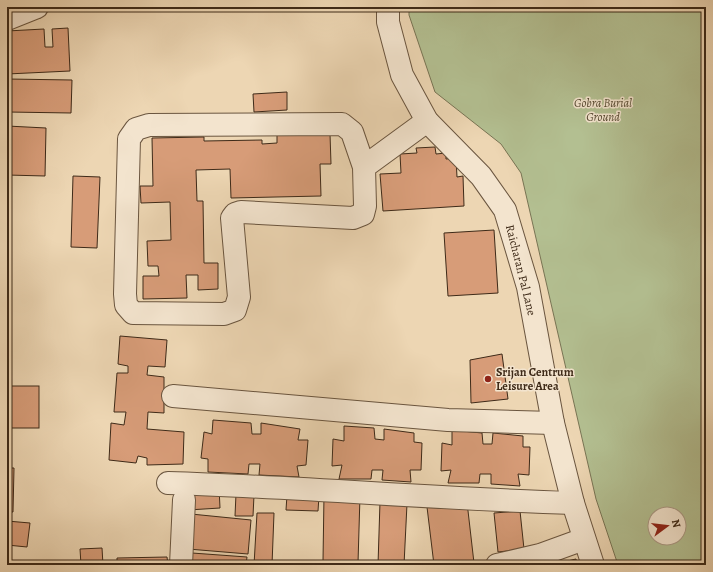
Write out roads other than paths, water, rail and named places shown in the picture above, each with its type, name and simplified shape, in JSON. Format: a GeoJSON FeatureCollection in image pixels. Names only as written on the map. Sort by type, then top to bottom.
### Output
{"type":"FeatureCollection","features":[{"type":"Feature","properties":{"kind":"street"},"geometry":{"type":"LineString","coordinates":[[7,19],[37,7]]}},
{"type":"Feature","properties":{"kind":"street","name":"Raicharan Pal Lane"},"geometry":{"type":"LineString","coordinates":[[388,7],[388,22],[402,75],[427,121],[481,176],[505,210],[528,287],[553,423],[573,503],[593,565]]}},
{"type":"Feature","properties":{"kind":"street"},"geometry":{"type":"LineString","coordinates":[[364,168],[427,121]]}},
{"type":"Feature","properties":{"kind":"street"},"geometry":{"type":"LineString","coordinates":[[342,124],[352,132],[364,168],[363,214],[353,218],[241,212],[232,218],[239,297],[235,310],[224,314],[133,313],[126,306],[125,294],[129,139],[136,129],[149,125],[342,124]]}},
{"type":"Feature","properties":{"kind":"street"},"geometry":{"type":"LineString","coordinates":[[173,396],[448,420],[553,423]]}},
{"type":"Feature","properties":{"kind":"street"},"geometry":{"type":"LineString","coordinates":[[168,483],[573,503]]}},
{"type":"Feature","properties":{"kind":"street"},"geometry":{"type":"LineString","coordinates":[[181,565],[184,500]]}},
{"type":"Feature","properties":{"kind":"street"},"geometry":{"type":"LineString","coordinates":[[497,565],[540,555],[584,539]]}},
{"type":"Feature","properties":{"kind":"place","name":"Srijan Centrum Leisure Area"},"geometry":{"type":"Point","coordinates":[488,379]}},
{"type":"Feature","properties":{"kind":"park label","name":"Gobra Burial Ground"},"geometry":{"type":"Point","coordinates":[603,110]}}]}
